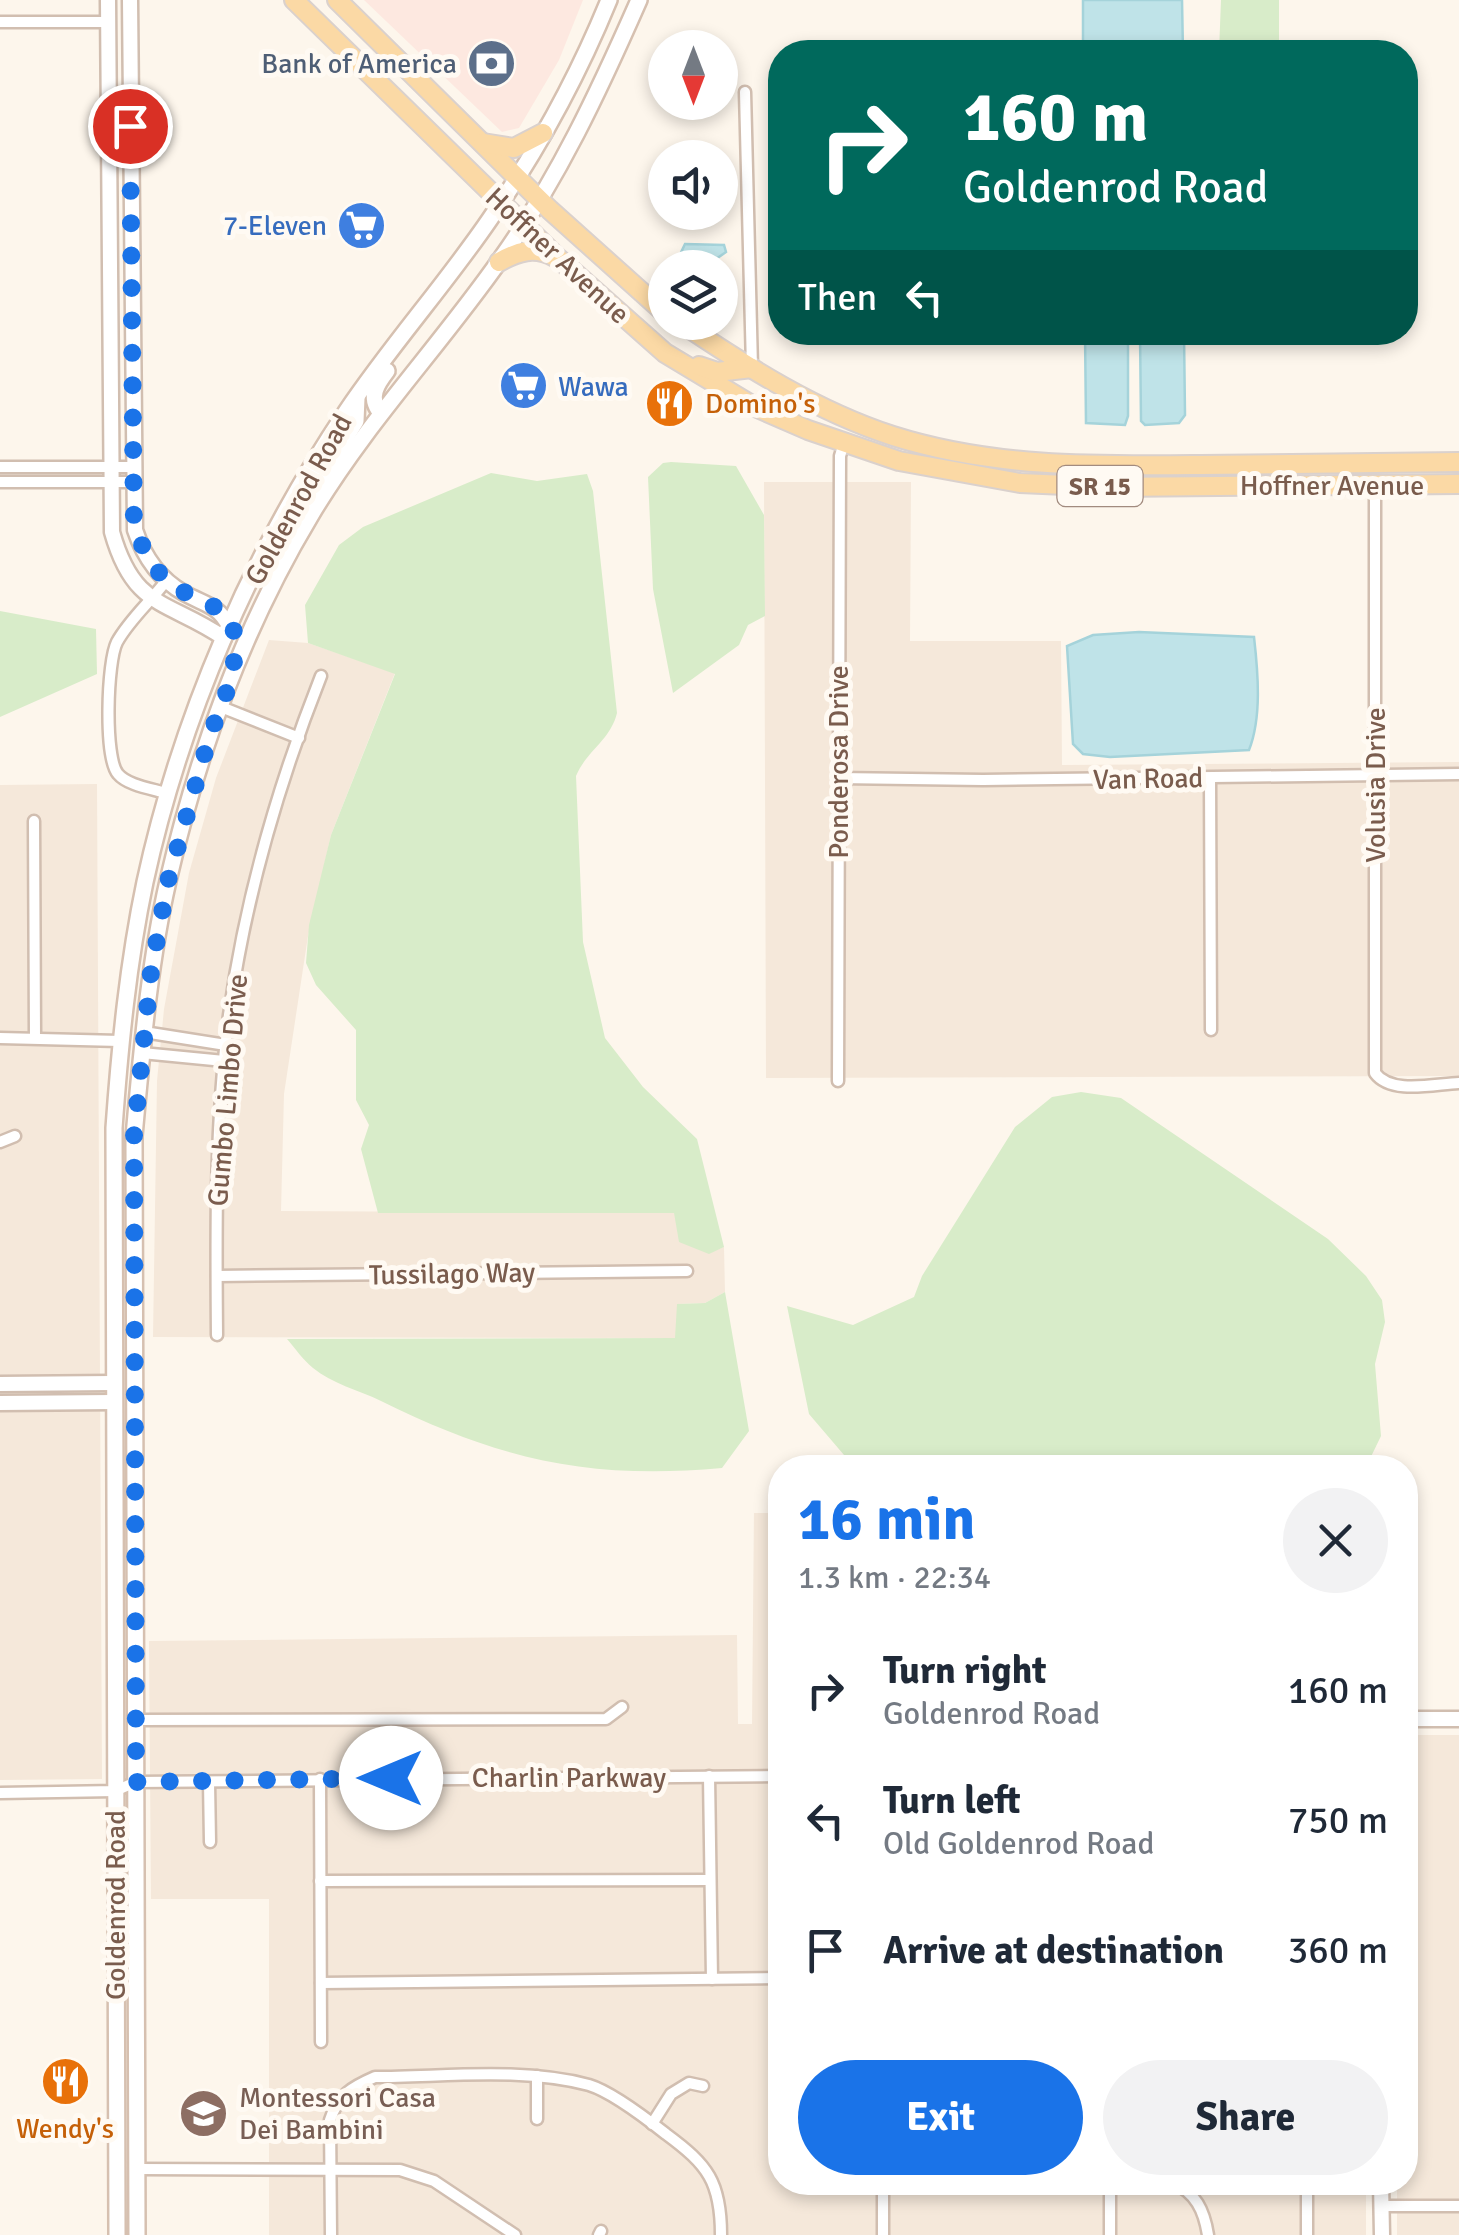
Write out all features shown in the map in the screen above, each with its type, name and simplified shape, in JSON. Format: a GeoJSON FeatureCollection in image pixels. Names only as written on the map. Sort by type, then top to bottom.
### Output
{"type":"FeatureCollection","features":[{"type":"Feature","properties":{"kind":"main road","name":"Hoffner Avenue"},"geometry":{"type":"LineString","coordinates":[[294,0],[559,259],[629,322],[665,353],[753,406],[844,443],[941,470],[1020,483],[1110,487],[1459,484]]}},
{"type":"Feature","properties":{"kind":"main road","name":"Hoffner Avenue"},"geometry":{"type":"LineString","coordinates":[[337,0],[517,178],[648,298]]}},
{"type":"Feature","properties":{"kind":"main road","name":"Goldenrod Road"},"geometry":{"type":"LineString","coordinates":[[117,2235],[112,1196],[120,1040],[146,880],[169,794],[226,632],[309,470],[357,396],[502,202],[543,133],[608,0]]}},
{"type":"Feature","properties":{"kind":"main road","name":"Goldenrod Road"},"geometry":{"type":"LineString","coordinates":[[134,2235],[138,2169],[134,1136],[144,1032],[168,881],[221,707],[297,538],[380,412],[499,262],[540,200],[588,115],[639,0]]}},
{"type":"Feature","properties":{"kind":"main road"},"geometry":{"type":"LineString","coordinates":[[481,142],[514,148],[543,133]]}},
{"type":"Feature","properties":{"kind":"main road"},"geometry":{"type":"LineString","coordinates":[[499,262],[525,251],[548,252],[559,259]]}},
{"type":"Feature","properties":{"kind":"main road"},"geometry":{"type":"LineString","coordinates":[[380,412],[374,405],[379,382],[418,330],[431,300]]}},
{"type":"Feature","properties":{"kind":"main road"},"geometry":{"type":"LineString","coordinates":[[629,322],[645,328],[701,367],[718,372],[752,368]]}},
{"type":"Feature","properties":{"kind":"main road","name":"Hoffner Avenue"},"geometry":{"type":"LineString","coordinates":[[708,340],[820,406],[890,434],[982,456],[1079,466],[1459,462]]}},
{"type":"Feature","properties":{"kind":"main road"},"geometry":{"type":"LineString","coordinates":[[297,538],[302,511],[356,421],[357,396]]}},
{"type":"Feature","properties":{"kind":"main road"},"geometry":{"type":"LineString","coordinates":[[753,406],[792,404],[872,434],[890,434]]}},
{"type":"Feature","properties":{"kind":"main road"},"geometry":{"type":"LineString","coordinates":[[1225,486],[1242,476],[1338,474],[1346,472],[1350,464]]}},
{"type":"Feature","properties":{"kind":"main road"},"geometry":{"type":"LineString","coordinates":[[1375,484],[1386,472],[1459,471]]}},
{"type":"Feature","properties":{"kind":"main road"},"geometry":{"type":"LineString","coordinates":[[226,632],[237,636],[232,678]]}},
{"type":"Feature","properties":{"kind":"main road"},"geometry":{"type":"LineString","coordinates":[[112,1196],[122,1231],[122,1374],[135,1392]]}},
{"type":"Feature","properties":{"kind":"main road"},"geometry":{"type":"LineString","coordinates":[[113,1383],[128,1399],[136,1438]]}},
{"type":"Feature","properties":{"kind":"main road"},"geometry":{"type":"LineString","coordinates":[[116,2062],[125,2074],[124,2147],[138,2169]]}},
{"type":"Feature","properties":{"kind":"main road"},"geometry":{"type":"LineString","coordinates":[[116,2168],[130,2199],[134,2235]]}},
{"type":"Feature","properties":{"kind":"street"},"geometry":{"type":"LineString","coordinates":[[108,0],[112,532],[124,566],[152,600],[226,632]]}},
{"type":"Feature","properties":{"kind":"street"},"geometry":{"type":"LineString","coordinates":[[130,0],[132,511],[139,544],[166,580],[221,610],[226,632]]}},
{"type":"Feature","properties":{"kind":"street"},"geometry":{"type":"LineString","coordinates":[[0,22],[108,22],[130,53]]}},
{"type":"Feature","properties":{"kind":"street"},"geometry":{"type":"LineString","coordinates":[[746,92],[752,368]]}},
{"type":"Feature","properties":{"kind":"street","name":"Ponderosa Drive"},"geometry":{"type":"LineString","coordinates":[[838,1082],[840,456],[844,443]]}},
{"type":"Feature","properties":{"kind":"street"},"geometry":{"type":"LineString","coordinates":[[0,467],[110,475]]}},
{"type":"Feature","properties":{"kind":"street"},"geometry":{"type":"LineString","coordinates":[[0,482],[132,474]]}},
{"type":"Feature","properties":{"kind":"street","name":"Volusia Drive"},"geometry":{"type":"LineString","coordinates":[[1375,484],[1375,1072],[1382,1083],[1394,1086],[1459,1084]]}},
{"type":"Feature","properties":{"kind":"street"},"geometry":{"type":"LineString","coordinates":[[166,580],[121,635],[111,656],[110,754],[117,774],[169,794]]}},
{"type":"Feature","properties":{"kind":"street","name":"Gumbo Limbo Drive"},"geometry":{"type":"LineString","coordinates":[[217,1335],[216,1203],[224,1061],[235,972],[256,870],[321,676]]}},
{"type":"Feature","properties":{"kind":"street"},"geometry":{"type":"LineString","coordinates":[[221,707],[299,738]]}},
{"type":"Feature","properties":{"kind":"street","name":"Van Road"},"geometry":{"type":"LineString","coordinates":[[838,778],[1459,774]]}},
{"type":"Feature","properties":{"kind":"street"},"geometry":{"type":"LineString","coordinates":[[1210,778],[1212,1030]]}},
{"type":"Feature","properties":{"kind":"street"},"geometry":{"type":"LineString","coordinates":[[34,821],[35,1038]]}},
{"type":"Feature","properties":{"kind":"street"},"geometry":{"type":"LineString","coordinates":[[144,1032],[226,1045]]}},
{"type":"Feature","properties":{"kind":"street"},"geometry":{"type":"LineString","coordinates":[[0,1038],[120,1040]]}},
{"type":"Feature","properties":{"kind":"street"},"geometry":{"type":"LineString","coordinates":[[190,1057],[192,1039]]}},
{"type":"Feature","properties":{"kind":"street"},"geometry":{"type":"LineString","coordinates":[[142,1052],[224,1061]]}},
{"type":"Feature","properties":{"kind":"street"},"geometry":{"type":"LineString","coordinates":[[0,1142],[15,1136]]}},
{"type":"Feature","properties":{"kind":"street","name":"Tussilago Way"},"geometry":{"type":"LineString","coordinates":[[217,1276],[687,1271]]}},
{"type":"Feature","properties":{"kind":"street"},"geometry":{"type":"LineString","coordinates":[[0,1384],[113,1383]]}},
{"type":"Feature","properties":{"kind":"street"},"geometry":{"type":"LineString","coordinates":[[0,1403],[114,1402]]}},
{"type":"Feature","properties":{"kind":"street"},"geometry":{"type":"LineString","coordinates":[[136,1720],[606,1719],[622,1707]]}},
{"type":"Feature","properties":{"kind":"street"},"geometry":{"type":"LineString","coordinates":[[1418,1719],[1459,1719]]}},
{"type":"Feature","properties":{"kind":"street"},"geometry":{"type":"LineString","coordinates":[[709,1776],[712,1979]]}},
{"type":"Feature","properties":{"kind":"street","name":"Charlin Parkway"},"geometry":{"type":"LineString","coordinates":[[0,1792],[115,1791],[136,1782],[768,1776]]}},
{"type":"Feature","properties":{"kind":"street"},"geometry":{"type":"LineString","coordinates":[[320,1779],[321,2042]]}},
{"type":"Feature","properties":{"kind":"street"},"geometry":{"type":"LineString","coordinates":[[209,1782],[210,1842]]}},
{"type":"Feature","properties":{"kind":"street"},"geometry":{"type":"LineString","coordinates":[[320,1881],[710,1880]]}},
{"type":"Feature","properties":{"kind":"street"},"geometry":{"type":"LineString","coordinates":[[321,1983],[768,1978]]}},
{"type":"Feature","properties":{"kind":"street"},"geometry":{"type":"LineString","coordinates":[[537,2076],[537,2119]]}},
{"type":"Feature","properties":{"kind":"street"},"geometry":{"type":"LineString","coordinates":[[330,2235],[330,2120],[335,2106],[350,2088],[375,2077],[537,2076],[592,2086],[652,2124],[705,2165],[717,2190],[721,2235]]}},
{"type":"Feature","properties":{"kind":"street"},"geometry":{"type":"LineString","coordinates":[[652,2124],[672,2094],[688,2083],[703,2086]]}},
{"type":"Feature","properties":{"kind":"street"},"geometry":{"type":"LineString","coordinates":[[138,2169],[400,2170],[434,2181],[516,2235]]}},
{"type":"Feature","properties":{"kind":"street"},"geometry":{"type":"LineString","coordinates":[[883,2195],[883,2235]]}},
{"type":"Feature","properties":{"kind":"street"},"geometry":{"type":"LineString","coordinates":[[1110,2195],[1110,2235]]}},
{"type":"Feature","properties":{"kind":"street"},"geometry":{"type":"LineString","coordinates":[[1192,2195],[1200,2204],[1208,2235]]}},
{"type":"Feature","properties":{"kind":"street"},"geometry":{"type":"LineString","coordinates":[[1306,2195],[1306,2235]]}},
{"type":"Feature","properties":{"kind":"street"},"geometry":{"type":"LineString","coordinates":[[1381,2195],[1382,2235]]}},
{"type":"Feature","properties":{"kind":"street"},"geometry":{"type":"LineString","coordinates":[[1381,2206],[1459,2206]]}},
{"type":"Feature","properties":{"kind":"shaded area"},"geometry":{"type":"Polygon","coordinates":[[[364,0],[583,0],[559,60],[519,128],[502,132],[364,0]]]}},
{"type":"Feature","properties":{"kind":"shaded area"},"geometry":{"type":"Polygon","coordinates":[[[764,482],[911,482],[910,641],[1061,641],[1062,765],[1459,762],[1459,1076],[766,1078],[764,482]]]}},
{"type":"Feature","properties":{"kind":"shaded area"},"geometry":{"type":"Polygon","coordinates":[[[269,640],[308,643],[395,673],[331,835],[308,936],[284,1094],[281,1211],[674,1213],[709,1253],[724,1247],[725,1292],[705,1303],[678,1304],[676,1338],[153,1337],[157,1081],[164,1009],[189,873],[216,778],[269,640]]]}},
{"type":"Feature","properties":{"kind":"shaded area"},"geometry":{"type":"Polygon","coordinates":[[[97,784],[102,1779],[0,1780],[0,785],[97,784]]]}},
{"type":"Feature","properties":{"kind":"shaded area"},"geometry":{"type":"Polygon","coordinates":[[[754,1513],[768,1513],[768,2195],[1366,2195],[1366,2235],[269,2235],[269,1899],[151,1899],[149,1641],[737,1635],[738,1724],[752,1724],[754,1513]]]}},
{"type":"Feature","properties":{"kind":"shaded area"},"geometry":{"type":"Polygon","coordinates":[[[1418,1735],[1459,1735],[1459,2235],[1397,2235],[1397,2195],[1418,2195],[1418,1735]]]}},
{"type":"Feature","properties":{"kind":"green space"},"geometry":{"type":"Polygon","coordinates":[[[1221,0],[1279,0],[1279,40],[1219,40],[1221,0]]]}},
{"type":"Feature","properties":{"kind":"green space"},"geometry":{"type":"Polygon","coordinates":[[[663,463],[736,466],[764,515],[765,616],[748,625],[739,645],[673,693],[653,589],[648,477],[663,463]]]}},
{"type":"Feature","properties":{"kind":"green space"},"geometry":{"type":"Polygon","coordinates":[[[491,473],[537,481],[587,474],[593,491],[617,713],[609,731],[576,776],[583,942],[605,1038],[643,1087],[697,1139],[724,1247],[709,1254],[679,1242],[674,1213],[378,1213],[361,1149],[369,1125],[356,1100],[356,1030],[316,985],[306,963],[309,925],[331,835],[395,674],[308,643],[305,605],[339,545],[363,527],[491,473]]]}},
{"type":"Feature","properties":{"kind":"green space"},"geometry":{"type":"Polygon","coordinates":[[[0,611],[96,629],[97,674],[0,717],[0,611]]]}},
{"type":"Feature","properties":{"kind":"green space"},"geometry":{"type":"Polygon","coordinates":[[[1081,1092],[1121,1098],[1328,1239],[1366,1276],[1382,1300],[1385,1322],[1375,1364],[1381,1436],[1372,1455],[844,1455],[809,1414],[787,1306],[853,1325],[914,1297],[922,1276],[1015,1127],[1052,1097],[1081,1092]]]}},
{"type":"Feature","properties":{"kind":"green space"},"geometry":{"type":"Polygon","coordinates":[[[725,1292],[749,1431],[722,1468],[587,1468],[506,1451],[424,1421],[329,1378],[309,1365],[287,1339],[675,1338],[677,1304],[705,1303],[725,1292]]]}},
{"type":"Feature","properties":{"kind":"water"},"geometry":{"type":"Polygon","coordinates":[[[1083,0],[1182,0],[1183,40],[1083,40],[1083,0]]]}},
{"type":"Feature","properties":{"kind":"water"},"geometry":{"type":"Polygon","coordinates":[[[685,244],[724,245],[725,250],[682,250],[685,244]]]}},
{"type":"Feature","properties":{"kind":"water"},"geometry":{"type":"Polygon","coordinates":[[[1085,345],[1128,345],[1125,425],[1086,423],[1085,345]]]}},
{"type":"Feature","properties":{"kind":"water"},"geometry":{"type":"Polygon","coordinates":[[[1140,345],[1184,345],[1185,415],[1179,423],[1145,425],[1141,421],[1140,345]]]}},
{"type":"Feature","properties":{"kind":"water"},"geometry":{"type":"Polygon","coordinates":[[[1139,632],[1254,637],[1257,709],[1249,750],[1110,757],[1083,754],[1073,744],[1067,646],[1093,635],[1139,632]]]}},
{"type":"Feature","properties":{"kind":"place","name":"Bank of America"},"geometry":{"type":"Point","coordinates":[492,63]}},
{"type":"Feature","properties":{"kind":"place","name":"7-Eleven"},"geometry":{"type":"Point","coordinates":[362,225]}},
{"type":"Feature","properties":{"kind":"place","name":"Wawa"},"geometry":{"type":"Point","coordinates":[523,386]}},
{"type":"Feature","properties":{"kind":"place","name":"Domino's"},"geometry":{"type":"Point","coordinates":[670,403]}},
{"type":"Feature","properties":{"kind":"place","name":"Wendy's"},"geometry":{"type":"Point","coordinates":[65,2081]}},
{"type":"Feature","properties":{"kind":"place","name":"Montessori Casa Dei Bambini"},"geometry":{"type":"Point","coordinates":[204,2113]}},
{"type":"Feature","properties":{"kind":"route"},"geometry":{"type":"LineString","coordinates":[[130,126],[134,530],[155,569],[180,590],[221,610],[237,636],[232,678],[210,735],[168,881],[151,972],[134,1136],[136,1782],[391,1778]]}}]}
